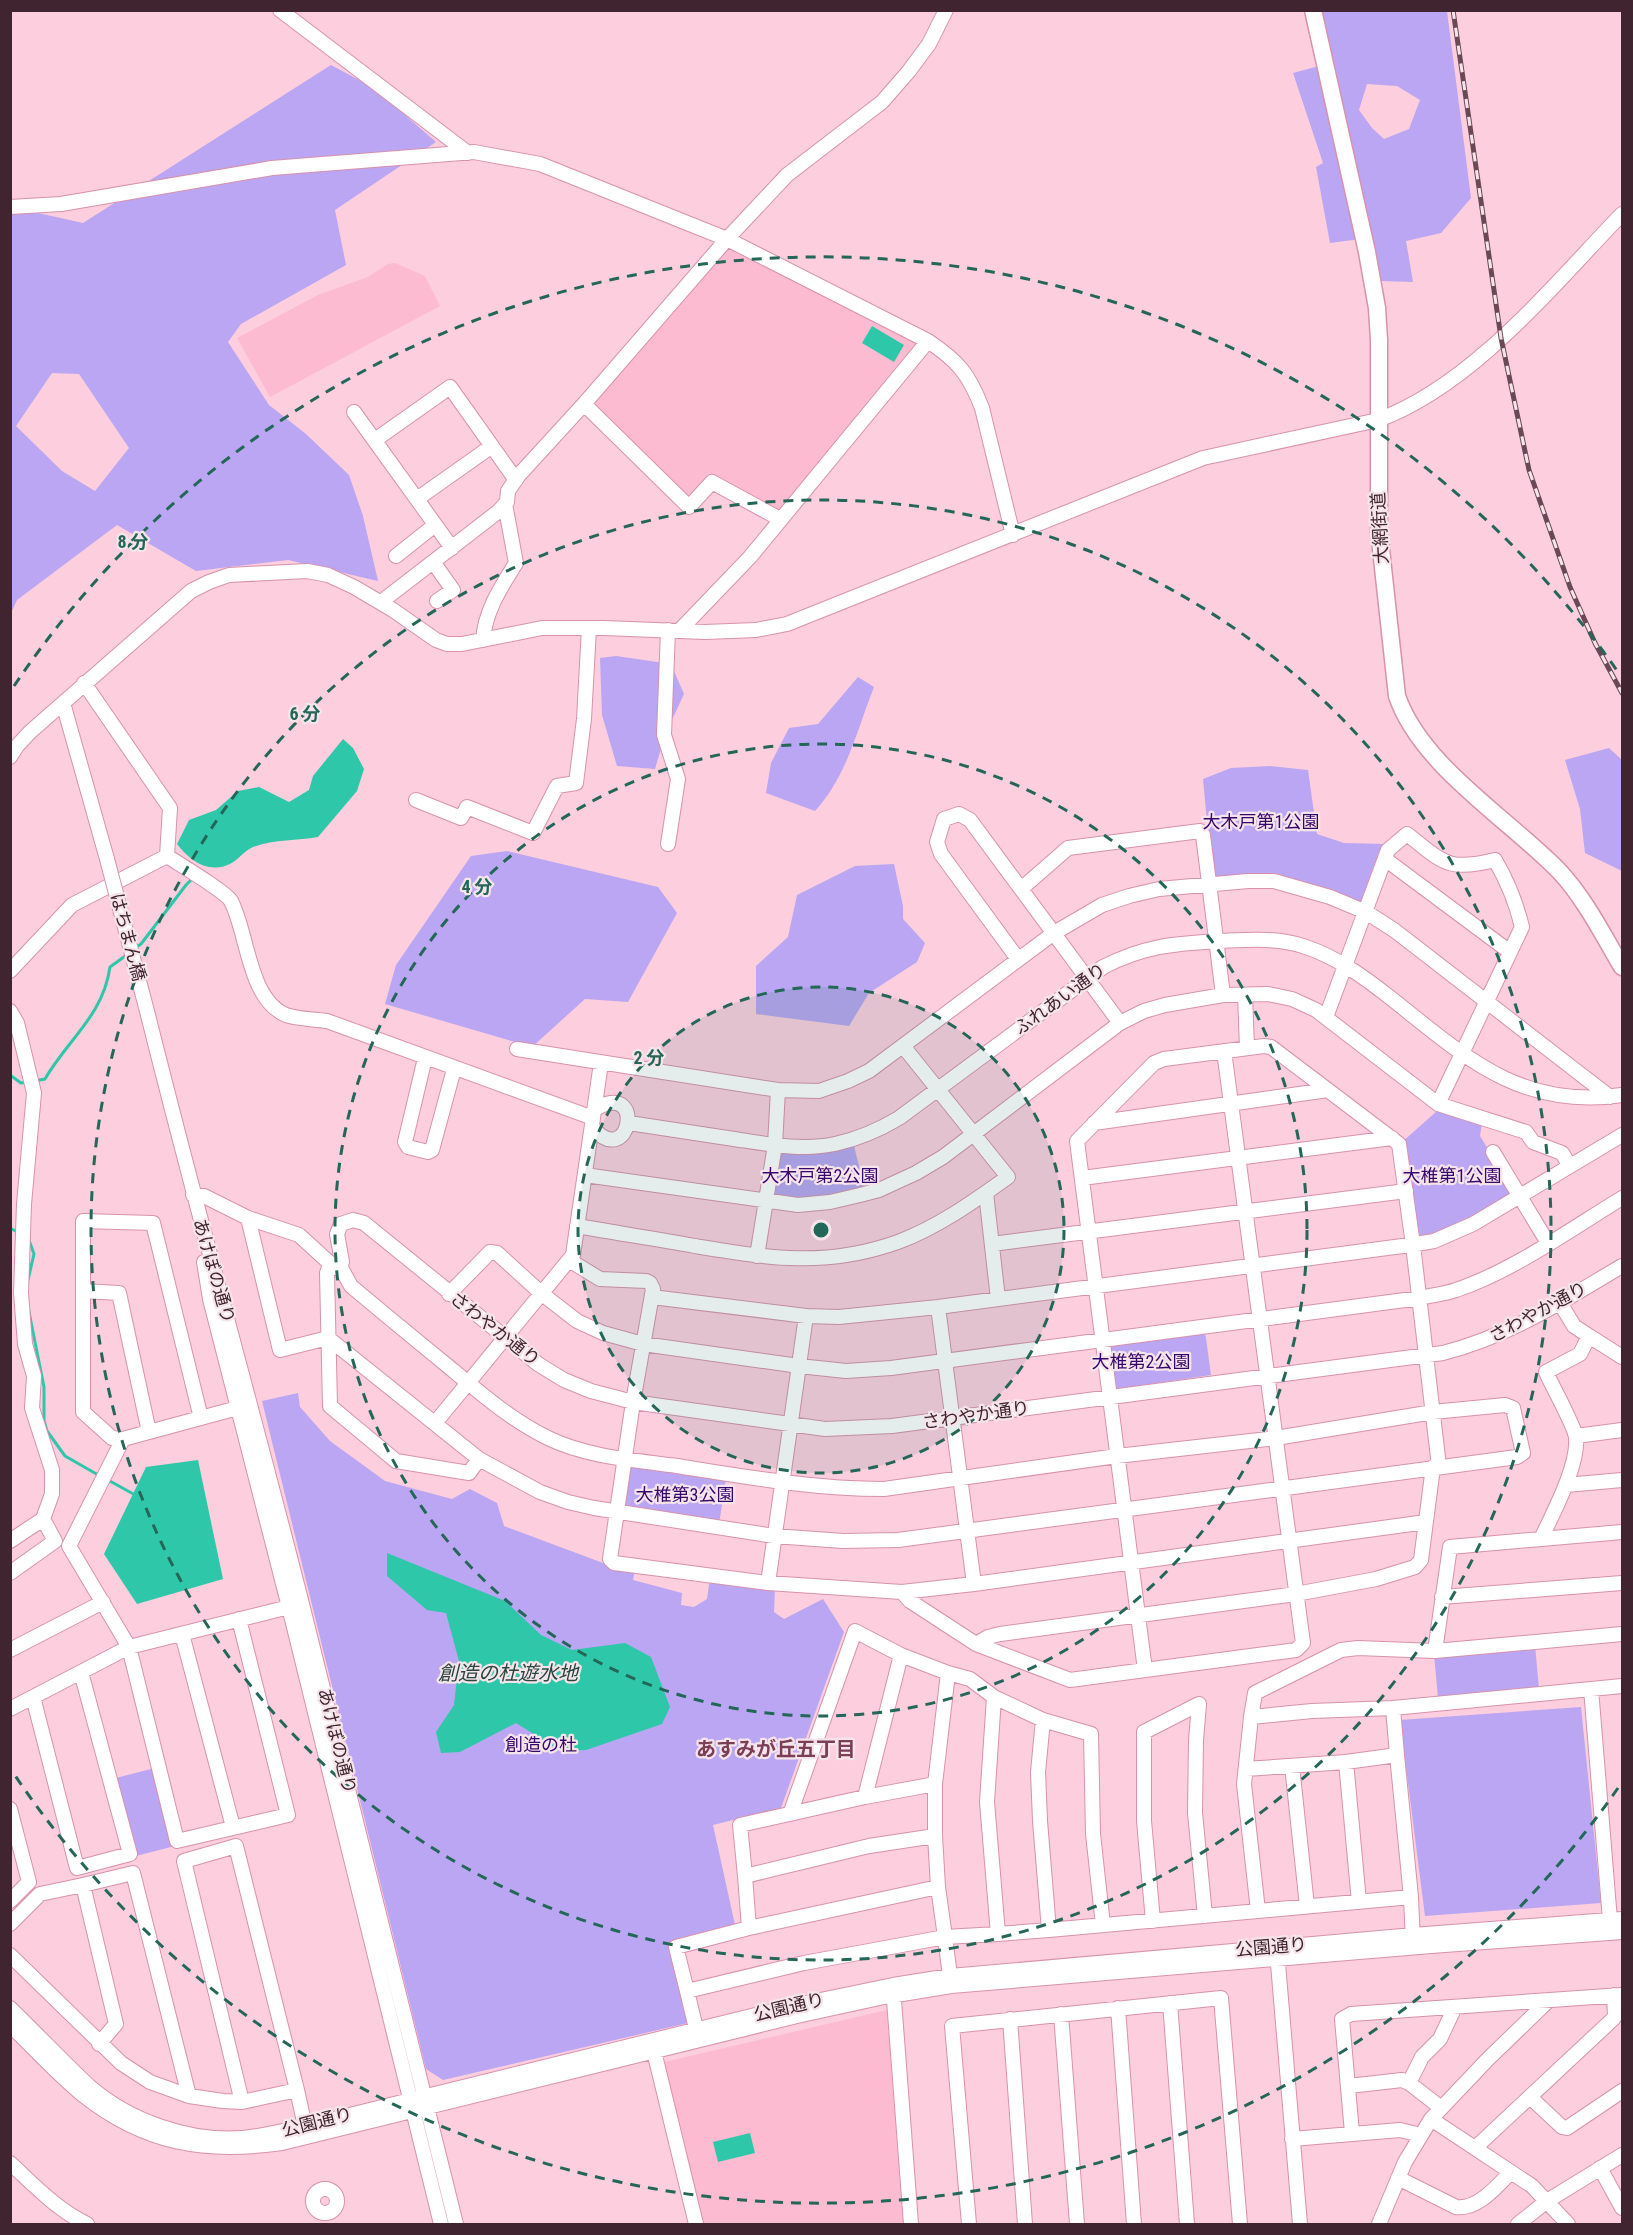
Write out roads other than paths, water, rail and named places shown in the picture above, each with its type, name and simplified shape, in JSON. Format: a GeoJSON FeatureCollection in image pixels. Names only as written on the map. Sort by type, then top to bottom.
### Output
{"type":"FeatureCollection","features":[{"type":"Feature","properties":{"kind":"main road","name":"大網街道"},"geometry":{"type":"LineString","coordinates":[[1313,10],[1367,252],[1377,308],[1379,531],[1394,683],[1402,711],[1424,746],[1560,872],[1587,908],[1623,967]]}},
{"type":"Feature","properties":{"kind":"street"},"geometry":{"type":"LineString","coordinates":[[280,10],[468,153]]}},
{"type":"Feature","properties":{"kind":"street"},"geometry":{"type":"LineString","coordinates":[[483,640],[484,624],[500,587],[516,563],[505,504],[508,491],[516,480],[727,239],[787,175],[882,102],[929,44],[946,10]]}},
{"type":"Feature","properties":{"kind":"street"},"geometry":{"type":"LineString","coordinates":[[10,207],[61,204],[272,168],[468,153],[540,164],[727,239],[928,341],[949,355],[964,371],[982,408],[1013,535]]}},
{"type":"Feature","properties":{"kind":"street"},"geometry":{"type":"LineString","coordinates":[[10,757],[30,732],[191,591],[229,575],[307,571],[328,575],[381,602],[436,640],[447,644],[462,644],[542,628],[756,630],[787,624],[1203,458],[1378,420],[1411,405],[1453,377],[1484,352],[1549,291],[1623,214]]}},
{"type":"Feature","properties":{"kind":"street"},"geometry":{"type":"LineString","coordinates":[[668,844],[678,779],[664,735],[674,631],[750,557],[928,341]]}},
{"type":"Feature","properties":{"kind":"street"},"geometry":{"type":"LineString","coordinates":[[375,440],[450,387],[516,480]]}},
{"type":"Feature","properties":{"kind":"street"},"geometry":{"type":"LineString","coordinates":[[584,404],[689,507],[712,482],[780,519]]}},
{"type":"Feature","properties":{"kind":"street"},"geometry":{"type":"LineString","coordinates":[[354,412],[452,548]]}},
{"type":"Feature","properties":{"kind":"street"},"geometry":{"type":"LineString","coordinates":[[417,499],[492,446]]}},
{"type":"Feature","properties":{"kind":"street"},"geometry":{"type":"LineString","coordinates":[[381,602],[505,504]]}},
{"type":"Feature","properties":{"kind":"street"},"geometry":{"type":"LineString","coordinates":[[396,556],[435,525]]}},
{"type":"Feature","properties":{"kind":"street"},"geometry":{"type":"LineString","coordinates":[[433,562],[453,590],[436,601]]}},
{"type":"Feature","properties":{"kind":"street"},"geometry":{"type":"LineString","coordinates":[[416,800],[461,818],[467,807],[533,833],[557,786],[576,783],[584,719],[589,628]]}},
{"type":"Feature","properties":{"kind":"street"},"geometry":{"type":"LineString","coordinates":[[84,683],[170,808],[167,856]]}},
{"type":"Feature","properties":{"kind":"street","name":"はちまん橋"},"geometry":{"type":"LineString","coordinates":[[63,703],[107,859],[194,1198]]}},
{"type":"Feature","properties":{"kind":"street"},"geometry":{"type":"LineString","coordinates":[[1018,959],[941,854],[937,842],[944,819],[959,814],[970,820],[1120,1023]]}},
{"type":"Feature","properties":{"kind":"street"},"geometry":{"type":"LineString","coordinates":[[1021,889],[1068,848],[1193,830],[1200,831],[1203,835],[1210,884],[1223,995]]}},
{"type":"Feature","properties":{"kind":"street"},"geometry":{"type":"LineString","coordinates":[[1326,1017],[1388,850],[1407,834],[1438,859],[1452,865],[1472,866],[1495,860],[1511,890],[1522,927],[1438,1104]]}},
{"type":"Feature","properties":{"kind":"street"},"geometry":{"type":"LineString","coordinates":[[10,970],[72,905],[167,856]]}},
{"type":"Feature","properties":{"kind":"street"},"geometry":{"type":"LineString","coordinates":[[167,856],[230,899],[242,931],[254,977],[266,999],[285,1014],[327,1021],[453,1069],[593,1118]]}},
{"type":"Feature","properties":{"kind":"street"},"geometry":{"type":"LineString","coordinates":[[1385,859],[1510,952]]}},
{"type":"Feature","properties":{"kind":"street"},"geometry":{"type":"LineString","coordinates":[[517,1049],[778,1090],[819,1091],[869,1071],[1054,933],[1101,905],[1159,889],[1248,881],[1274,881],[1303,888],[1366,912],[1394,930],[1485,1002],[1616,1096]]}},
{"type":"Feature","properties":{"kind":"street","name":"ふれあい通り"},"geometry":{"type":"LineString","coordinates":[[629,1123],[775,1145],[807,1148],[834,1145],[879,1130],[899,1118],[1086,977],[1129,954],[1157,946],[1270,940],[1301,945],[1346,965],[1461,1054],[1503,1078],[1528,1089],[1565,1096],[1616,1096]]}},
{"type":"Feature","properties":{"kind":"street"},"geometry":{"type":"LineString","coordinates":[[1245,994],[1247,1048]]}},
{"type":"Feature","properties":{"kind":"street"},"geometry":{"type":"LineString","coordinates":[[585,1175],[798,1205],[830,1202],[879,1190],[943,1157],[1120,1023],[1144,1011],[1165,1005],[1223,995],[1245,994],[1268,994],[1293,999],[1316,1010],[1438,1104],[1526,1132],[1533,1142],[1562,1153],[1570,1166]]}},
{"type":"Feature","properties":{"kind":"street"},"geometry":{"type":"LineString","coordinates":[[10,1011],[17,1023],[34,1093],[24,1204],[21,1293],[25,1344],[34,1376],[32,1408],[52,1470],[51,1494],[43,1520],[10,1541]]}},
{"type":"Feature","properties":{"kind":"street"},"geometry":{"type":"LineString","coordinates":[[578,1226],[757,1256],[795,1260],[828,1258],[876,1248],[897,1242],[933,1226],[1008,1177],[903,1046]]}},
{"type":"Feature","properties":{"kind":"street"},"geometry":{"type":"LineString","coordinates":[[976,1644],[988,1637],[1000,1634],[1138,1616],[1296,1594],[1376,1579],[1415,1567],[1422,1560],[1436,1467],[1434,1412],[1399,1144],[1271,1047],[1164,1059],[1154,1063],[1077,1140],[1095,1286],[1110,1397],[1117,1456],[1131,1562],[1138,1616],[1145,1670]]}},
{"type":"Feature","properties":{"kind":"street"},"geometry":{"type":"LineString","coordinates":[[902,1592],[910,1601],[976,1644],[1070,1680],[1296,1650],[1303,1643],[1224,1051]]}},
{"type":"Feature","properties":{"kind":"street"},"geometry":{"type":"LineString","coordinates":[[425,1058],[405,1142],[408,1147],[428,1152],[432,1149],[453,1069]]}},
{"type":"Feature","properties":{"kind":"street"},"geometry":{"type":"LineString","coordinates":[[435,1423],[573,1255],[601,1063]]}},
{"type":"Feature","properties":{"kind":"street"},"geometry":{"type":"LineString","coordinates":[[757,1256],[775,1145],[778,1090]]}},
{"type":"Feature","properties":{"kind":"street"},"geometry":{"type":"LineString","coordinates":[[1094,1123],[1328,1090]]}},
{"type":"Feature","properties":{"kind":"street"},"geometry":{"type":"LineString","coordinates":[[609,1102],[625,1109],[629,1123],[621,1136],[612,1139],[598,1134],[593,1118],[609,1102]]}},
{"type":"Feature","properties":{"kind":"street"},"geometry":{"type":"LineString","coordinates":[[652,1297],[806,1316],[839,1317],[938,1307],[1413,1245],[1456,1233],[1521,1197],[1623,1135]]}},
{"type":"Feature","properties":{"kind":"street"},"geometry":{"type":"LineString","coordinates":[[1082,1178],[1392,1138]]}},
{"type":"Feature","properties":{"kind":"street"},"geometry":{"type":"LineString","coordinates":[[1493,1152],[1548,1243]]}},
{"type":"Feature","properties":{"kind":"street"},"geometry":{"type":"LineString","coordinates":[[992,1244],[1406,1191]]}},
{"type":"Feature","properties":{"kind":"street"},"geometry":{"type":"LineString","coordinates":[[986,1193],[998,1299]]}},
{"type":"Feature","properties":{"kind":"street"},"geometry":{"type":"LineString","coordinates":[[194,1198],[204,1196],[248,1218],[299,1235],[335,1265],[351,1286],[520,1422],[550,1439],[580,1449],[626,1459],[782,1483],[846,1489],[884,1489],[1117,1456],[1276,1438],[1434,1412],[1505,1405],[1513,1408],[1523,1453],[1517,1457],[898,1539],[843,1541],[774,1536],[568,1502],[540,1492],[479,1459],[328,1338]]}},
{"type":"Feature","properties":{"kind":"street","name":"あけぼの通り"},"geometry":{"type":"LineString","coordinates":[[194,1198],[210,1299],[305,1614],[456,2224]]}},
{"type":"Feature","properties":{"kind":"street"},"geometry":{"type":"LineString","coordinates":[[448,1294],[490,1252],[497,1254],[577,1321],[603,1333],[644,1344],[799,1366],[846,1371],[891,1368],[1420,1298],[1454,1291],[1479,1281],[1623,1198]]}},
{"type":"Feature","properties":{"kind":"street"},"geometry":{"type":"LineString","coordinates":[[248,1218],[280,1350],[328,1338]]}},
{"type":"Feature","properties":{"kind":"street","name":"さわやか通り"},"geometry":{"type":"LineString","coordinates":[[335,1265],[342,1262],[337,1234],[341,1224],[353,1220],[364,1223],[448,1294],[538,1364],[564,1380],[591,1391],[633,1402],[825,1429],[859,1429],[952,1418],[1427,1356],[1469,1346],[1497,1336],[1623,1266]]}},
{"type":"Feature","properties":{"kind":"street"},"geometry":{"type":"LineString","coordinates":[[201,1418],[153,1223],[82,1221],[83,1412],[112,1438],[123,1440],[244,1406]]}},
{"type":"Feature","properties":{"kind":"street"},"geometry":{"type":"LineString","coordinates":[[569,1260],[600,1280],[646,1281],[653,1289],[633,1402],[610,1559],[612,1563],[768,1583],[902,1592],[1426,1522]]}},
{"type":"Feature","properties":{"kind":"street"},"geometry":{"type":"LineString","coordinates":[[335,1265],[327,1273],[330,1406],[396,1461],[469,1473],[479,1459]]}},
{"type":"Feature","properties":{"kind":"street"},"geometry":{"type":"LineString","coordinates":[[82,1291],[118,1293],[149,1432]]}},
{"type":"Feature","properties":{"kind":"street"},"geometry":{"type":"LineString","coordinates":[[1560,1303],[1574,1326],[1623,1358]]}},
{"type":"Feature","properties":{"kind":"street"},"geometry":{"type":"LineString","coordinates":[[938,1307],[974,1584]]}},
{"type":"Feature","properties":{"kind":"street"},"geometry":{"type":"LineString","coordinates":[[768,1583],[806,1316]]}},
{"type":"Feature","properties":{"kind":"street"},"geometry":{"type":"LineString","coordinates":[[1542,1539],[1566,1485],[1576,1436],[1546,1372],[1580,1354],[1589,1336]]}},
{"type":"Feature","properties":{"kind":"street","name":"あけぼの通り"},"geometry":{"type":"LineString","coordinates":[[244,1406],[289,1607],[441,2224]]}},
{"type":"Feature","properties":{"kind":"street"},"geometry":{"type":"LineString","coordinates":[[1576,1436],[1623,1430]]}},
{"type":"Feature","properties":{"kind":"street"},"geometry":{"type":"LineString","coordinates":[[123,1440],[69,1546],[129,1647],[177,1841],[288,1815],[239,1619]]}},
{"type":"Feature","properties":{"kind":"street"},"geometry":{"type":"LineString","coordinates":[[1566,1485],[1623,1480]]}},
{"type":"Feature","properties":{"kind":"street"},"geometry":{"type":"LineString","coordinates":[[10,1573],[55,1542],[43,1520]]}},
{"type":"Feature","properties":{"kind":"street"},"geometry":{"type":"LineString","coordinates":[[1435,1651],[1450,1548],[1623,1532]]}},
{"type":"Feature","properties":{"kind":"street"},"geometry":{"type":"LineString","coordinates":[[1442,1597],[1623,1583]]}},
{"type":"Feature","properties":{"kind":"street"},"geometry":{"type":"LineString","coordinates":[[10,1650],[103,1602]]}},
{"type":"Feature","properties":{"kind":"street"},"geometry":{"type":"LineString","coordinates":[[10,1709],[129,1647],[289,1607]]}},
{"type":"Feature","properties":{"kind":"street"},"geometry":{"type":"LineString","coordinates":[[790,1814],[855,1631],[902,1655],[970,1679],[994,1697],[1043,1720],[1091,1734],[1093,1834],[1103,1925]]}},
{"type":"Feature","properties":{"kind":"street"},"geometry":{"type":"LineString","coordinates":[[182,1634],[232,1827]]}},
{"type":"Feature","properties":{"kind":"street"},"geometry":{"type":"LineString","coordinates":[[1258,1911],[1244,1784],[1251,1717],[1256,1693],[1341,1650],[1358,1648],[1435,1651],[1623,1634]]}},
{"type":"Feature","properties":{"kind":"street"},"geometry":{"type":"LineString","coordinates":[[865,1797],[902,1655]]}},
{"type":"Feature","properties":{"kind":"street"},"geometry":{"type":"LineString","coordinates":[[33,1697],[77,1868],[130,1854],[81,1672]]}},
{"type":"Feature","properties":{"kind":"street"},"geometry":{"type":"LineString","coordinates":[[948,1673],[935,1784],[935,1836],[938,1887],[950,1976]]}},
{"type":"Feature","properties":{"kind":"street"},"geometry":{"type":"LineString","coordinates":[[1251,1717],[1312,1711],[1393,1708],[1623,1686]]}},
{"type":"Feature","properties":{"kind":"street"},"geometry":{"type":"LineString","coordinates":[[1591,1689],[1608,1882],[1616,1919]]}},
{"type":"Feature","properties":{"kind":"street"},"geometry":{"type":"LineString","coordinates":[[994,1697],[987,1802],[998,1934]]}},
{"type":"Feature","properties":{"kind":"street"},"geometry":{"type":"LineString","coordinates":[[1153,1921],[1144,1821],[1144,1732],[1199,1704],[1195,1813],[1205,1916]]}},
{"type":"Feature","properties":{"kind":"street"},"geometry":{"type":"LineString","coordinates":[[1393,1708],[1413,1941]]}},
{"type":"Feature","properties":{"kind":"street"},"geometry":{"type":"LineString","coordinates":[[1043,1720],[1038,1772],[1049,1930]]}},
{"type":"Feature","properties":{"kind":"street"},"geometry":{"type":"LineString","coordinates":[[1246,1769],[1346,1762],[1397,1755]]}},
{"type":"Feature","properties":{"kind":"street"},"geometry":{"type":"LineString","coordinates":[[1346,1762],[1359,1902]]}},
{"type":"Feature","properties":{"kind":"street"},"geometry":{"type":"LineString","coordinates":[[1293,1766],[1307,1906]]}},
{"type":"Feature","properties":{"kind":"street"},"geometry":{"type":"LineString","coordinates":[[749,1928],[740,1825],[935,1784]]}},
{"type":"Feature","properties":{"kind":"street"},"geometry":{"type":"LineString","coordinates":[[10,1809],[29,1882],[10,1901]]}},
{"type":"Feature","properties":{"kind":"street"},"geometry":{"type":"LineString","coordinates":[[746,1876],[869,1846],[935,1836]]}},
{"type":"Feature","properties":{"kind":"street"},"geometry":{"type":"LineString","coordinates":[[242,2102],[184,1861],[236,1846],[305,2126]]}},
{"type":"Feature","properties":{"kind":"street"},"geometry":{"type":"LineString","coordinates":[[10,1924],[40,1894],[133,1873],[189,2096]]}},
{"type":"Feature","properties":{"kind":"street"},"geometry":{"type":"LineString","coordinates":[[1608,1882],[1623,1881]]}},
{"type":"Feature","properties":{"kind":"street"},"geometry":{"type":"LineString","coordinates":[[83,1885],[116,2024],[99,2044]]}},
{"type":"Feature","properties":{"kind":"street"},"geometry":{"type":"LineString","coordinates":[[697,2034],[676,1947],[749,1928],[938,1887]]}},
{"type":"Feature","properties":{"kind":"street"},"geometry":{"type":"LineString","coordinates":[[687,1991],[804,1964],[945,1937],[1411,1898]]}},
{"type":"Feature","properties":{"kind":"street","name":"公園通り"},"geometry":{"type":"LineString","coordinates":[[10,2008],[90,2087],[120,2108],[153,2124],[209,2137],[241,2138],[426,2102],[653,2046],[795,2005],[893,1990],[1413,1941],[1616,1919]]}},
{"type":"Feature","properties":{"kind":"street","name":"公園通り"},"geometry":{"type":"LineString","coordinates":[[1413,1941],[1623,1932]]}},
{"type":"Feature","properties":{"kind":"street"},"geometry":{"type":"LineString","coordinates":[[1277,1953],[1300,2224]]}},
{"type":"Feature","properties":{"kind":"street","name":"公園通り"},"geometry":{"type":"LineString","coordinates":[[893,1990],[950,1976],[1277,1953]]}},
{"type":"Feature","properties":{"kind":"street"},"geometry":{"type":"LineString","coordinates":[[10,1955],[99,2044],[121,2063],[150,2082],[189,2096],[242,2102],[297,2090]]}},
{"type":"Feature","properties":{"kind":"street"},"geometry":{"type":"LineString","coordinates":[[893,1990],[911,2224]]}},
{"type":"Feature","properties":{"kind":"street"},"geometry":{"type":"LineString","coordinates":[[1352,2133],[1342,2019],[1351,2014],[1618,1995],[1613,2019],[1475,2148]]}},
{"type":"Feature","properties":{"kind":"street"},"geometry":{"type":"LineString","coordinates":[[969,2224],[952,2026],[1221,1998],[1240,2224]]}},
{"type":"Feature","properties":{"kind":"street"},"geometry":{"type":"LineString","coordinates":[[1379,2224],[1398,2178],[1421,2135],[1440,2107],[1548,2001]]}},
{"type":"Feature","properties":{"kind":"street"},"geometry":{"type":"LineString","coordinates":[[1170,2003],[1187,2224]]}},
{"type":"Feature","properties":{"kind":"street"},"geometry":{"type":"LineString","coordinates":[[1409,2083],[1422,2057],[1440,2039],[1455,2007]]}},
{"type":"Feature","properties":{"kind":"street"},"geometry":{"type":"LineString","coordinates":[[1118,2008],[1134,2224]]}},
{"type":"Feature","properties":{"kind":"street"},"geometry":{"type":"LineString","coordinates":[[1061,2014],[1077,2224]]}},
{"type":"Feature","properties":{"kind":"street"},"geometry":{"type":"LineString","coordinates":[[1010,2019],[1025,2224]]}},
{"type":"Feature","properties":{"kind":"street","name":"公園通り"},"geometry":{"type":"LineString","coordinates":[[10,2025],[82,2094],[106,2111],[135,2128],[192,2145],[219,2149],[282,2144],[411,2105]]}},
{"type":"Feature","properties":{"kind":"street"},"geometry":{"type":"LineString","coordinates":[[653,2046],[696,2224]]}},
{"type":"Feature","properties":{"kind":"street"},"geometry":{"type":"LineString","coordinates":[[1348,2086],[1401,2080],[1409,2083],[1440,2107]]}},
{"type":"Feature","properties":{"kind":"street"},"geometry":{"type":"LineString","coordinates":[[1530,2097],[1562,2127],[1567,2128],[1623,2091]]}},
{"type":"Feature","properties":{"kind":"street"},"geometry":{"type":"LineString","coordinates":[[1431,2119],[1532,2186],[1568,2224]]}},
{"type":"Feature","properties":{"kind":"street"},"geometry":{"type":"LineString","coordinates":[[1292,2139],[1400,2130],[1421,2135]]}},
{"type":"Feature","properties":{"kind":"street"},"geometry":{"type":"LineString","coordinates":[[1518,2224],[1547,2201],[1623,2156]]}},
{"type":"Feature","properties":{"kind":"street"},"geometry":{"type":"LineString","coordinates":[[10,2163],[53,2203],[87,2224]]}},
{"type":"Feature","properties":{"kind":"street"},"geometry":{"type":"LineString","coordinates":[[1600,2168],[1623,2208]]}},
{"type":"Feature","properties":{"kind":"street"},"geometry":{"type":"LineString","coordinates":[[1398,2178],[1456,2207],[1464,2208],[1492,2190],[1510,2172]]}},
{"type":"Feature","properties":{"kind":"water"},"geometry":{"type":"Polygon","coordinates":[[[872,326],[904,345],[894,362],[862,343],[872,326]]]}},
{"type":"Feature","properties":{"kind":"water"},"geometry":{"type":"Polygon","coordinates":[[[343,739],[353,748],[364,769],[357,791],[318,837],[261,844],[222,867],[207,867],[200,864],[188,856],[177,844],[189,820],[216,810],[238,791],[259,787],[289,802],[309,790],[313,776],[343,739]]]}},
{"type":"Feature","properties":{"kind":"water"},"geometry":{"type":"Polygon","coordinates":[[[198,1460],[223,1579],[137,1604],[104,1554],[146,1467],[198,1460]]]}},
{"type":"Feature","properties":{"kind":"water","name":"創造の杜遊水地"},"geometry":{"type":"Polygon","coordinates":[[[387,1553],[505,1601],[541,1635],[572,1650],[625,1643],[651,1657],[670,1707],[662,1724],[586,1750],[561,1751],[516,1723],[460,1752],[441,1753],[436,1732],[454,1705],[459,1661],[446,1613],[427,1610],[387,1576],[387,1553]]]}},
{"type":"Feature","properties":{"kind":"water"},"geometry":{"type":"Polygon","coordinates":[[[750,2133],[755,2153],[718,2162],[713,2142],[750,2133]]]}},
{"type":"Feature","properties":{"kind":"waterway"},"geometry":{"type":"LineString","coordinates":[[135,948],[141,944],[194,877]]}},
{"type":"Feature","properties":{"kind":"waterway"},"geometry":{"type":"LineString","coordinates":[[35,1081],[45,1079],[84,1026],[100,1000],[110,967],[128,954]]}},
{"type":"Feature","properties":{"kind":"waterway"},"geometry":{"type":"LineString","coordinates":[[10,1075],[21,1083],[28,1082]]}},
{"type":"Feature","properties":{"kind":"waterway"},"geometry":{"type":"LineString","coordinates":[[10,1228],[19,1233]]}},
{"type":"Feature","properties":{"kind":"waterway"},"geometry":{"type":"LineString","coordinates":[[27,1238],[34,1254],[28,1280]]}},
{"type":"Feature","properties":{"kind":"waterway"},"geometry":{"type":"LineString","coordinates":[[28,1307],[44,1387],[44,1421],[47,1431],[65,1456],[100,1476]]}},
{"type":"Feature","properties":{"kind":"waterway"},"geometry":{"type":"LineString","coordinates":[[108,1480],[137,1496]]}},
{"type":"Feature","properties":{"kind":"railway"},"geometry":{"type":"LineString","coordinates":[[1453,10],[1501,338],[1529,470],[1570,587],[1595,643],[1622,693]]}},
{"type":"Feature","properties":{"kind":"district","name":"あすみが丘五丁目"},"geometry":{"type":"Point","coordinates":[776,1749]}},
{"type":"Feature","properties":{"kind":"park label","name":"大木戸第1公園"},"geometry":{"type":"Point","coordinates":[1261,822]}},
{"type":"Feature","properties":{"kind":"park label","name":"大木戸第2公園"},"geometry":{"type":"Point","coordinates":[820,1176]}},
{"type":"Feature","properties":{"kind":"park label","name":"大椎第1公園"},"geometry":{"type":"Point","coordinates":[1452,1176]}},
{"type":"Feature","properties":{"kind":"park label","name":"大椎第2公園"},"geometry":{"type":"Point","coordinates":[1141,1362]}},
{"type":"Feature","properties":{"kind":"park label","name":"大椎第3公園"},"geometry":{"type":"Point","coordinates":[685,1495]}},
{"type":"Feature","properties":{"kind":"park label","name":"創造の杜"},"geometry":{"type":"Point","coordinates":[541,1745]}}]}
